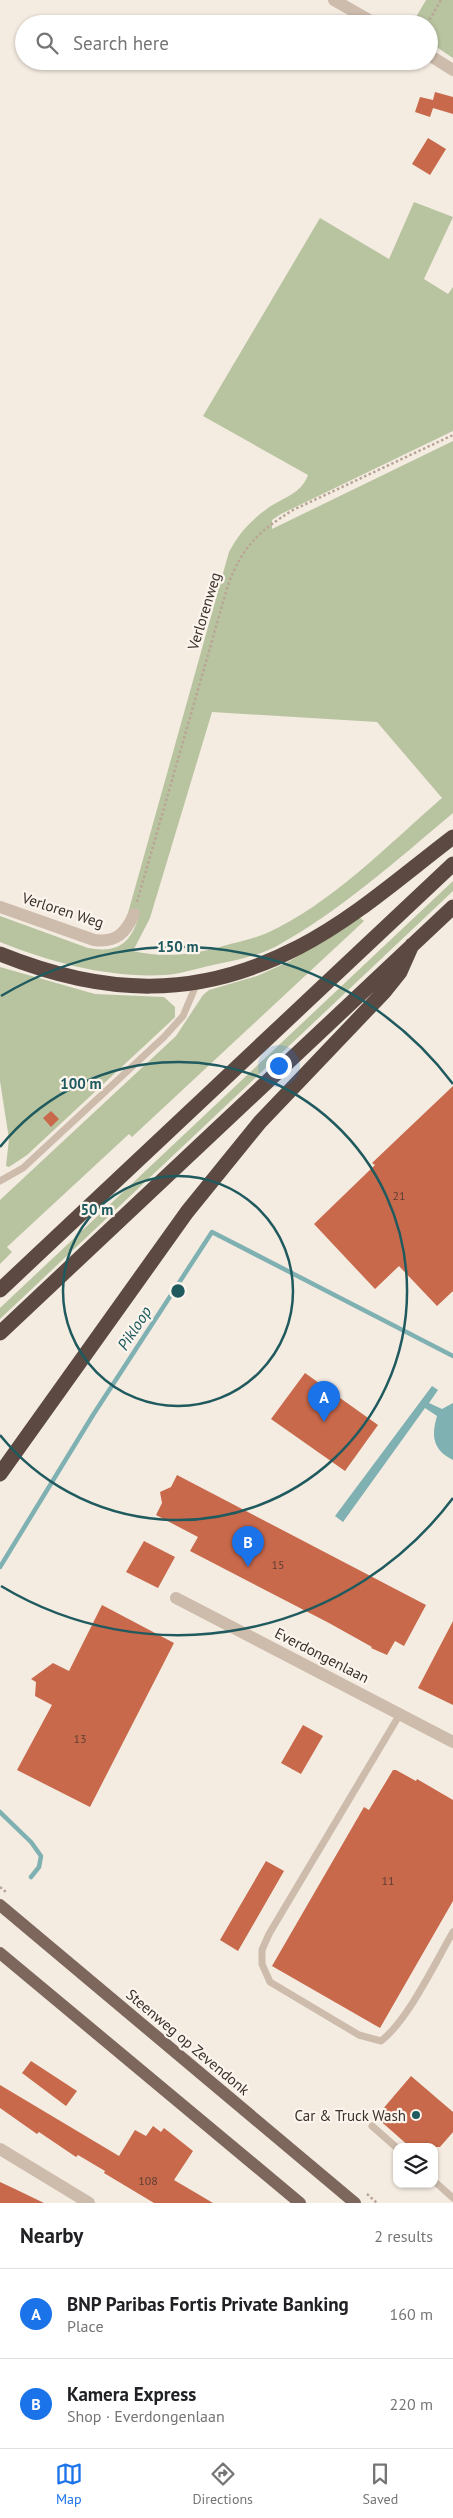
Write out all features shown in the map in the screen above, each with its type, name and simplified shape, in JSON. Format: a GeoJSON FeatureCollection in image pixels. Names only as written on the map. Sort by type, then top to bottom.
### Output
{"type":"FeatureCollection","features":[{"type":"Feature","properties":{"kind":"highway"},"geometry":{"type":"LineString","coordinates":[[0,954],[29,966],[93,983],[127,987],[161,987],[197,983],[244,970],[298,947],[349,916],[453,838]]}},
{"type":"Feature","properties":{"kind":"highway"},"geometry":{"type":"LineString","coordinates":[[0,1290],[453,864]]}},
{"type":"Feature","properties":{"kind":"highway"},"geometry":{"type":"LineString","coordinates":[[0,1334],[453,907]]}},
{"type":"Feature","properties":{"kind":"highway"},"geometry":{"type":"LineString","coordinates":[[0,1474],[187,1212],[260,1122],[384,992],[400,972],[412,945]]}},
{"type":"Feature","properties":{"kind":"main road","name":"Steenweg op Zevendonk"},"geometry":{"type":"LineString","coordinates":[[0,1905],[354,2203]]}},
{"type":"Feature","properties":{"kind":"main road"},"geometry":{"type":"LineString","coordinates":[[0,1953],[300,2203]]}},
{"type":"Feature","properties":{"kind":"street"},"geometry":{"type":"LineString","coordinates":[[334,0],[360,15]]}},
{"type":"Feature","properties":{"kind":"street"},"geometry":{"type":"LineString","coordinates":[[438,61],[453,70]]}},
{"type":"Feature","properties":{"kind":"street","name":"Verloren Weg"},"geometry":{"type":"LineString","coordinates":[[0,907],[94,940],[104,941],[122,934],[128,928],[134,914]]}},
{"type":"Feature","properties":{"kind":"street","name":"Everdongenlaan"},"geometry":{"type":"LineString","coordinates":[[176,1598],[453,1742]]}},
{"type":"Feature","properties":{"kind":"street"},"geometry":{"type":"LineString","coordinates":[[0,2149],[89,2203]]}},
{"type":"Feature","properties":{"kind":"lane"},"geometry":{"type":"LineString","coordinates":[[0,1181],[23,1168],[164,1037],[182,1016],[197,983]]}},
{"type":"Feature","properties":{"kind":"lane"},"geometry":{"type":"LineString","coordinates":[[400,1714],[269,1934],[262,1950],[262,1964],[270,1982],[359,2034],[381,2041],[390,2034],[406,2012],[453,1932]]}},
{"type":"Feature","properties":{"kind":"lane"},"geometry":{"type":"LineString","coordinates":[[372,2126],[393,2144]]}},
{"type":"Feature","properties":{"kind":"lane"},"geometry":{"type":"LineString","coordinates":[[438,2185],[453,2198]]}},
{"type":"Feature","properties":{"kind":"path"},"geometry":{"type":"LineString","coordinates":[[432,15],[441,0]]}},
{"type":"Feature","properties":{"kind":"path","name":"Verlorenweg"},"geometry":{"type":"LineString","coordinates":[[134,914],[228,585],[236,563],[248,545],[276,520],[453,435]]}},
{"type":"Feature","properties":{"kind":"green space"},"geometry":{"type":"Polygon","coordinates":[[[426,0],[453,0],[453,58],[438,48],[438,15],[417,15],[426,0]]]}},
{"type":"Feature","properties":{"kind":"green space"},"geometry":{"type":"Polygon","coordinates":[[[414,202],[453,217],[424,279],[448,294],[453,287],[453,431],[281,514],[272,520],[272,529],[453,441],[453,813],[367,884],[322,918],[275,947],[245,958],[165,975],[123,974],[81,968],[0,942],[0,916],[88,948],[115,948],[127,940],[131,934],[139,916],[128,913],[229,552],[241,533],[256,517],[301,487],[308,475],[203,416],[320,218],[389,259],[414,202]],[[212,712],[150,918],[133,951],[167,955],[190,953],[251,939],[267,933],[291,921],[337,890],[442,798],[377,722],[212,712]]]}},
{"type":"Feature","properties":{"kind":"green space"},"geometry":{"type":"Polygon","coordinates":[[[453,881],[453,891],[0,1319],[0,1308],[453,881]]]}},
{"type":"Feature","properties":{"kind":"green space"},"geometry":{"type":"Polygon","coordinates":[[[359,917],[364,921],[132,1137],[129,1134],[7,1247],[12,1252],[0,1264],[0,1200],[176,1036],[203,995],[209,990],[257,976],[290,961],[359,917]]]}},
{"type":"Feature","properties":{"kind":"green space"},"geometry":{"type":"Polygon","coordinates":[[[0,967],[95,994],[164,997],[175,1007],[175,1017],[170,1022],[27,1155],[9,1167],[6,1166],[9,1139],[0,1081],[0,967]]]}},
{"type":"Feature","properties":{"kind":"water"},"geometry":{"type":"Polygon","coordinates":[[[432,1386],[438,1390],[429,1403],[442,1409],[453,1403],[453,1460],[441,1452],[435,1442],[434,1430],[437,1416],[425,1408],[343,1522],[335,1516],[432,1386]]]}},
{"type":"Feature","properties":{"kind":"building"},"geometry":{"type":"Polygon","coordinates":[[[435,92],[453,97],[453,114],[433,108],[430,117],[415,112],[420,97],[433,100],[435,92]]]}},
{"type":"Feature","properties":{"kind":"building"},"geometry":{"type":"Polygon","coordinates":[[[428,138],[446,149],[430,175],[412,164],[428,138]]]}},
{"type":"Feature","properties":{"kind":"building"},"geometry":{"type":"Polygon","coordinates":[[[453,1086],[453,1291],[437,1306],[399,1266],[375,1289],[314,1224],[375,1165],[372,1163],[453,1086]]]}},
{"type":"Feature","properties":{"kind":"building"},"geometry":{"type":"Polygon","coordinates":[[[51,1111],[59,1119],[51,1127],[43,1118],[51,1111]]]}},
{"type":"Feature","properties":{"kind":"building"},"geometry":{"type":"Polygon","coordinates":[[[305,1373],[378,1425],[345,1471],[271,1419],[305,1373]]]}},
{"type":"Feature","properties":{"kind":"building"},"geometry":{"type":"Polygon","coordinates":[[[177,1475],[426,1605],[404,1646],[395,1641],[387,1655],[371,1648],[329,1623],[190,1551],[198,1537],[156,1515],[162,1503],[160,1492],[171,1487],[177,1475]]]}},
{"type":"Feature","properties":{"kind":"building"},"geometry":{"type":"Polygon","coordinates":[[[144,1541],[175,1557],[158,1588],[126,1572],[144,1541]]]}},
{"type":"Feature","properties":{"kind":"building"},"geometry":{"type":"Polygon","coordinates":[[[102,1605],[174,1643],[90,1807],[17,1770],[52,1705],[35,1696],[36,1682],[31,1679],[53,1663],[69,1671],[102,1605]]]}},
{"type":"Feature","properties":{"kind":"building"},"geometry":{"type":"Polygon","coordinates":[[[453,1621],[453,1705],[418,1688],[453,1621]]]}},
{"type":"Feature","properties":{"kind":"building"},"geometry":{"type":"Polygon","coordinates":[[[303,1725],[323,1736],[301,1774],[281,1763],[303,1725]]]}},
{"type":"Feature","properties":{"kind":"building"},"geometry":{"type":"Polygon","coordinates":[[[393,1770],[416,1781],[417,1779],[453,1800],[453,1901],[380,2028],[272,1966],[364,1807],[369,1810],[393,1770]]]}},
{"type":"Feature","properties":{"kind":"building"},"geometry":{"type":"Polygon","coordinates":[[[266,1861],[284,1871],[238,1951],[220,1940],[266,1861]]]}},
{"type":"Feature","properties":{"kind":"building"},"geometry":{"type":"Polygon","coordinates":[[[31,2061],[77,2091],[66,2106],[22,2073],[31,2061]]]}},
{"type":"Feature","properties":{"kind":"building","name":"Car & Truck Wash"},"geometry":{"type":"Polygon","coordinates":[[[411,2076],[453,2112],[453,2132],[440,2147],[438,2147],[438,2143],[405,2143],[376,2117],[411,2076]]]}},
{"type":"Feature","properties":{"kind":"building"},"geometry":{"type":"Polygon","coordinates":[[[0,2085],[119,2156],[135,2130],[146,2136],[153,2126],[161,2132],[164,2128],[193,2151],[174,2180],[213,2203],[154,2203],[78,2155],[76,2157],[39,2132],[37,2134],[0,2108],[0,2085]]]}},
{"type":"Feature","properties":{"kind":"building"},"geometry":{"type":"Polygon","coordinates":[[[0,2182],[15,2189],[44,2203],[0,2203],[0,2182]]]}},
{"type":"Feature","properties":{"kind":"waterway","name":"Pikloop"},"geometry":{"type":"LineString","coordinates":[[0,1567],[93,1415],[212,1232],[453,1356]]}},
{"type":"Feature","properties":{"kind":"waterway","name":"Pikloop"},"geometry":{"type":"LineString","coordinates":[[0,1812],[31,1842],[41,1856],[39,1867],[31,1877]]}},
{"type":"Feature","properties":{"kind":"place","name":"BNP Paribas Fortis Private Banking"},"geometry":{"type":"Point","coordinates":[324,1422]}},
{"type":"Feature","properties":{"kind":"place","name":"Kamera Express"},"geometry":{"type":"Point","coordinates":[248,1567]}},
{"type":"Feature","properties":{"kind":"place","name":"Car & Truck Wash"},"geometry":{"type":"Point","coordinates":[416,2115]}}]}
